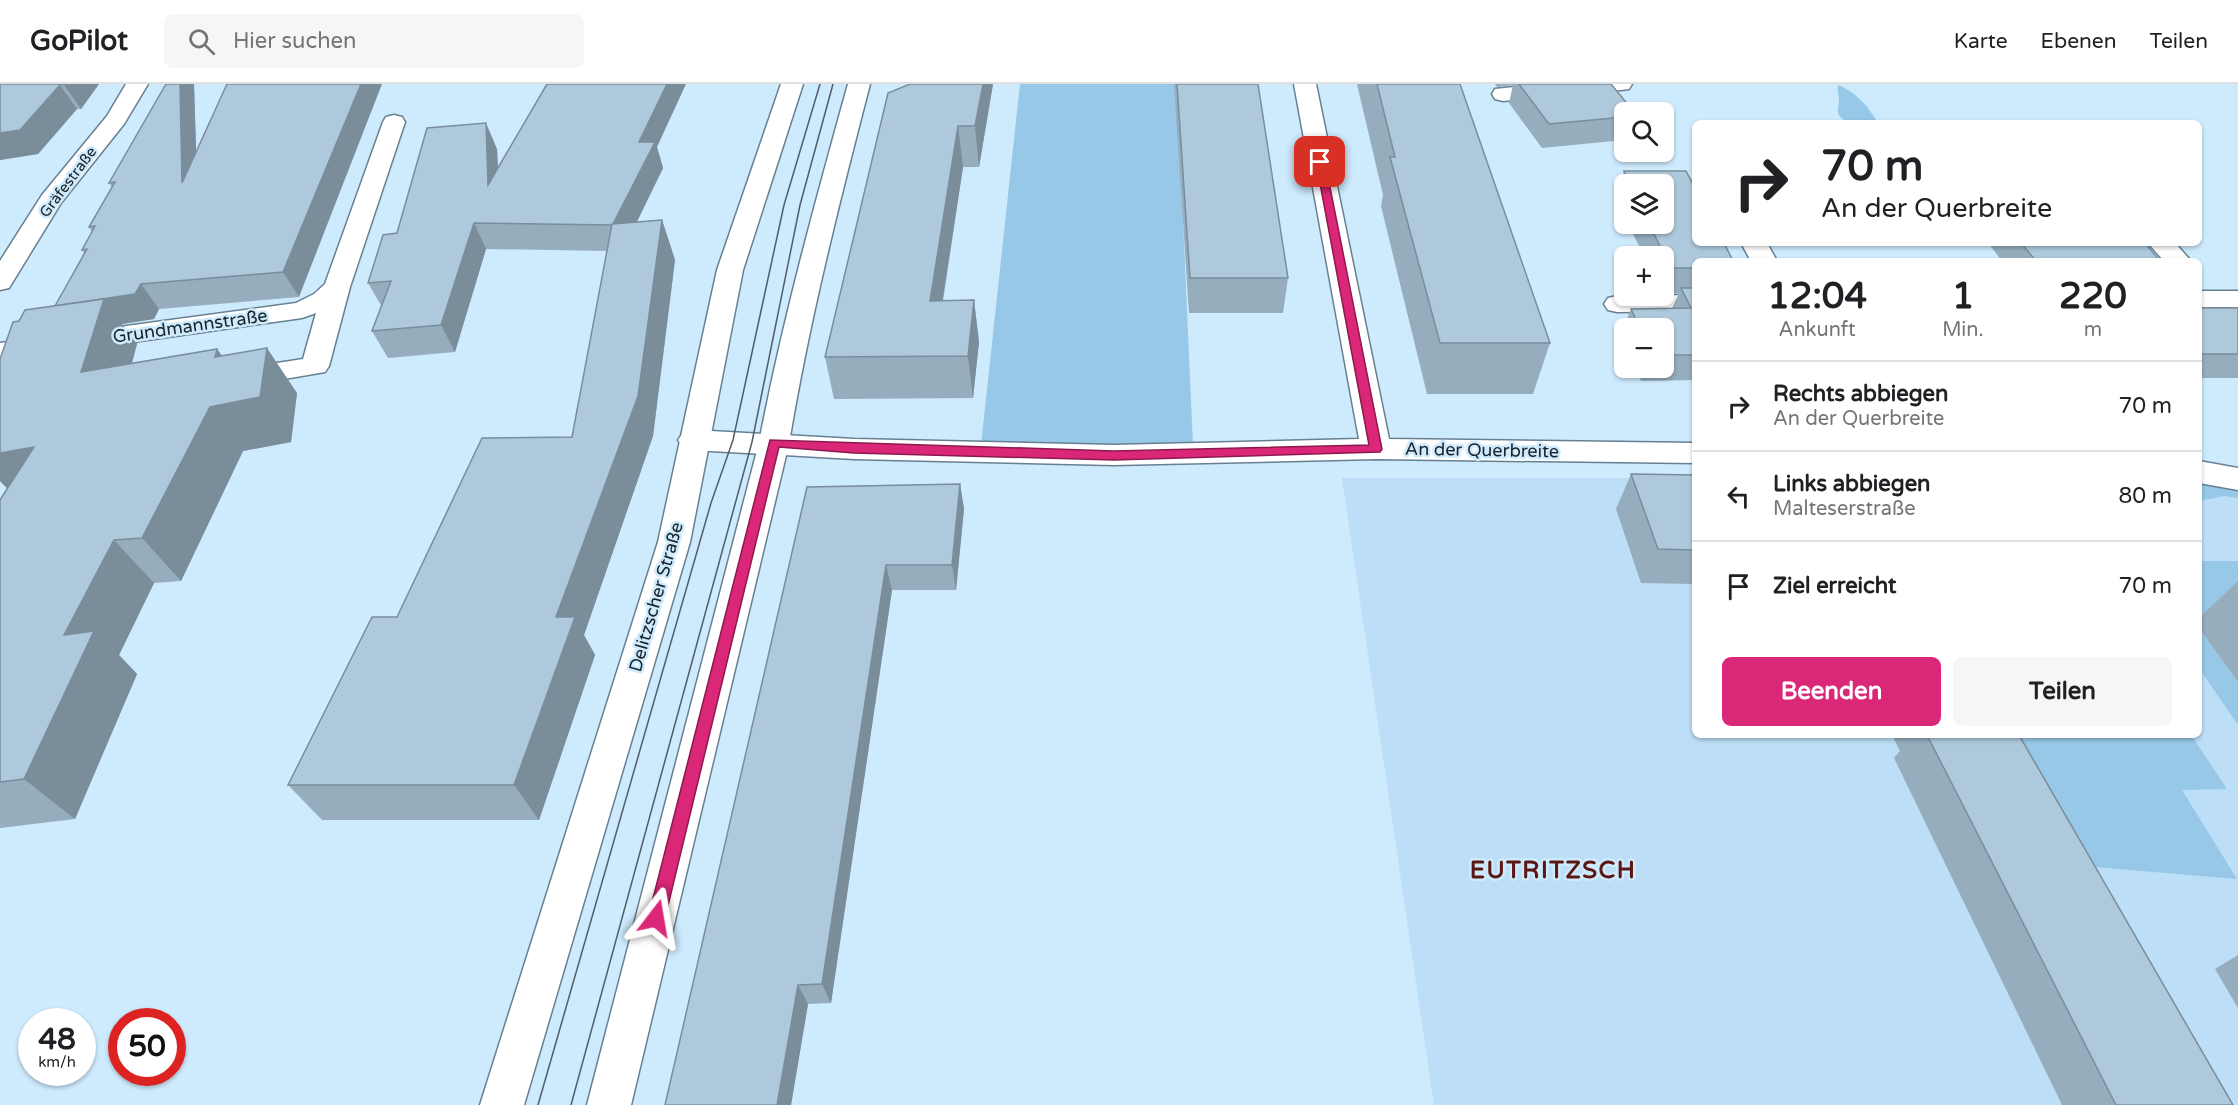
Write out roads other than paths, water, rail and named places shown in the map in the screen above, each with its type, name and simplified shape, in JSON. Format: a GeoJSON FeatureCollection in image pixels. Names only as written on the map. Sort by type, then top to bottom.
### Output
{"type":"FeatureCollection","features":[{"type":"Feature","properties":{"kind":"main road","name":"Gräfestraße"},"geometry":{"type":"LineString","coordinates":[[0,282],[51,200],[116,119],[137,84]]}},
{"type":"Feature","properties":{"kind":"main road","name":"Delitzscher Straße"},"geometry":{"type":"LineString","coordinates":[[501,1105],[674,542],[693,440],[730,270],[792,84]]}},
{"type":"Feature","properties":{"kind":"main road"},"geometry":{"type":"LineString","coordinates":[[609,1105],[774,443],[806,285],[859,84]]}},
{"type":"Feature","properties":{"kind":"main road"},"geometry":{"type":"LineString","coordinates":[[1305,84],[1376,449]]}},
{"type":"Feature","properties":{"kind":"main road"},"geometry":{"type":"LineString","coordinates":[[1503,94],[1621,84]]}},
{"type":"Feature","properties":{"kind":"main road"},"geometry":{"type":"LineString","coordinates":[[214,381],[315,366],[337,287],[394,122]]}},
{"type":"Feature","properties":{"kind":"main road"},"geometry":{"type":"LineString","coordinates":[[2164,246],[2175,258]]}},
{"type":"Feature","properties":{"kind":"main road","name":"Grundmannstraße"},"geometry":{"type":"LineString","coordinates":[[0,352],[302,310],[323,300],[337,287]]}},
{"type":"Feature","properties":{"kind":"main road"},"geometry":{"type":"LineString","coordinates":[[1674,303],[1692,303]]}},
{"type":"Feature","properties":{"kind":"main road","name":"An der Querbreite"},"geometry":{"type":"LineString","coordinates":[[693,440],[854,448],[1114,455],[1376,449],[1692,453]]}},
{"type":"Feature","properties":{"kind":"main road"},"geometry":{"type":"LineString","coordinates":[[2202,473],[2238,479]]}},
{"type":"Feature","properties":{"kind":"tram line"},"geometry":{"type":"LineString","coordinates":[[538,1105],[711,503],[733,440],[784,205],[820,84]]}},
{"type":"Feature","properties":{"kind":"tram line"},"geometry":{"type":"LineString","coordinates":[[571,1105],[752,442],[800,205],[833,84]]}},
{"type":"Feature","properties":{"kind":"district","name":"EUTRITZSCH"},"geometry":{"type":"Point","coordinates":[1553,870]}}]}
